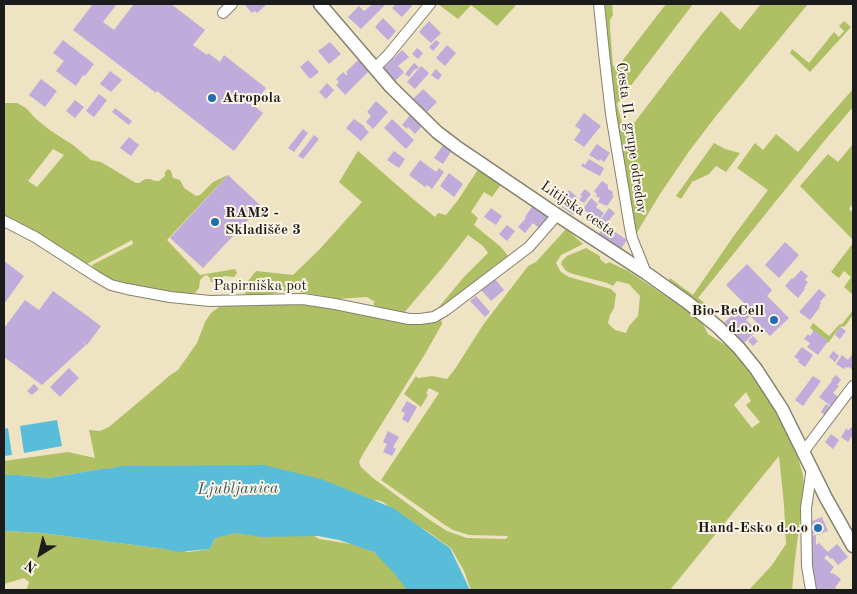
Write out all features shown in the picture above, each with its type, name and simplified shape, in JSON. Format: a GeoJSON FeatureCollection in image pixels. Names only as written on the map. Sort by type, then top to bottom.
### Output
{"type":"FeatureCollection","features":[{"type":"Feature","properties":{"kind":"main road","name":"Litijska cesta"},"geometry":{"type":"LineString","coordinates":[[320,4],[401,97],[437,132],[704,314],[739,348],[756,369],[782,409],[834,513],[853,546]]}},
{"type":"Feature","properties":{"kind":"street"},"geometry":{"type":"LineString","coordinates":[[223,12],[232,4]]}},
{"type":"Feature","properties":{"kind":"street"},"geometry":{"type":"LineString","coordinates":[[375,68],[430,4]]}},
{"type":"Feature","properties":{"kind":"street","name":"Cesta II. grupe odredov"},"geometry":{"type":"LineString","coordinates":[[599,4],[611,114],[630,228],[646,273]]}},
{"type":"Feature","properties":{"kind":"street","name":"Papirniška pot"},"geometry":{"type":"LineString","coordinates":[[4,221],[35,237],[111,285],[127,289],[170,297],[210,301],[303,299],[409,319],[434,316],[446,310],[529,247],[557,215]]}},
{"type":"Feature","properties":{"kind":"street"},"geometry":{"type":"LineString","coordinates":[[804,451],[853,386]]}},
{"type":"Feature","properties":{"kind":"street"},"geometry":{"type":"LineString","coordinates":[[811,590],[807,566],[806,508],[812,468]]}},
{"type":"Feature","properties":{"kind":"green space"},"geometry":{"type":"Polygon","coordinates":[[[438,4],[517,4],[497,26],[471,5],[458,19],[438,4]]]}},
{"type":"Feature","properties":{"kind":"green space"},"geometry":{"type":"Polygon","coordinates":[[[605,4],[612,4],[613,15],[610,20],[610,28],[613,65],[616,69],[666,4],[693,4],[617,104],[625,135],[721,11],[740,30],[761,4],[808,4],[690,150],[636,234],[631,209],[630,190],[626,184],[610,73],[605,4]]]}},
{"type":"Feature","properties":{"kind":"green space"},"geometry":{"type":"Polygon","coordinates":[[[844,21],[851,27],[810,72],[790,53],[792,49],[809,63],[834,32],[839,37],[844,31],[839,26],[844,21]]]}},
{"type":"Feature","properties":{"kind":"green space"},"geometry":{"type":"Polygon","coordinates":[[[853,89],[853,107],[698,298],[706,304],[704,306],[668,282],[670,278],[693,295],[768,190],[737,168],[755,143],[763,150],[776,134],[798,152],[853,89]]]}},
{"type":"Feature","properties":{"kind":"green space"},"geometry":{"type":"Polygon","coordinates":[[[4,103],[17,103],[26,108],[51,131],[73,145],[91,160],[101,162],[136,183],[145,179],[159,181],[165,176],[165,172],[168,169],[171,171],[173,178],[180,180],[184,188],[196,196],[200,195],[213,182],[228,175],[167,240],[200,275],[235,269],[237,273],[234,277],[224,276],[213,282],[211,282],[207,275],[204,276],[200,280],[199,288],[195,293],[138,287],[114,281],[93,269],[92,265],[133,244],[132,240],[85,265],[18,222],[4,216],[4,103]],[[53,149],[28,181],[37,187],[64,155],[53,149]]]}},
{"type":"Feature","properties":{"kind":"green space"},"geometry":{"type":"Polygon","coordinates":[[[714,143],[725,149],[740,153],[726,172],[716,166],[709,174],[692,182],[681,199],[676,196],[714,143]]]}},
{"type":"Feature","properties":{"kind":"green space"},"geometry":{"type":"Polygon","coordinates":[[[853,144],[853,203],[849,209],[853,213],[853,240],[800,186],[828,154],[838,162],[853,144]]]}},
{"type":"Feature","properties":{"kind":"green space"},"geometry":{"type":"Polygon","coordinates":[[[358,151],[435,217],[438,213],[446,215],[479,168],[502,183],[492,197],[484,192],[471,212],[478,218],[474,225],[501,247],[509,257],[494,266],[439,309],[464,277],[488,253],[483,246],[468,235],[403,314],[376,307],[373,304],[375,302],[367,297],[337,299],[296,291],[282,291],[268,295],[246,295],[244,286],[256,271],[293,275],[319,250],[362,202],[339,182],[358,151]]]}},
{"type":"Feature","properties":{"kind":"green space"},"geometry":{"type":"Polygon","coordinates":[[[566,229],[583,244],[561,255],[556,263],[561,272],[569,277],[611,289],[616,294],[614,308],[608,323],[615,330],[626,333],[629,326],[638,316],[640,296],[629,284],[617,281],[613,286],[566,271],[561,264],[567,256],[586,248],[600,256],[600,259],[606,264],[609,262],[628,271],[696,316],[702,322],[708,334],[730,348],[767,395],[784,426],[803,475],[804,489],[792,590],[749,590],[772,565],[786,544],[779,456],[670,590],[471,590],[464,571],[451,548],[427,531],[402,517],[383,502],[377,500],[368,501],[208,469],[187,466],[120,466],[48,478],[4,475],[4,461],[68,452],[95,458],[89,430],[100,431],[109,427],[178,370],[197,343],[205,322],[211,313],[219,307],[232,305],[307,304],[412,324],[425,324],[439,320],[442,321],[442,324],[359,462],[361,467],[373,478],[447,531],[467,538],[506,539],[508,536],[469,535],[453,530],[381,480],[439,393],[429,388],[426,393],[428,395],[421,407],[404,394],[416,376],[418,378],[432,376],[447,379],[483,325],[528,266],[536,262],[566,229]],[[746,392],[734,405],[752,428],[760,422],[746,405],[751,401],[746,392]]]}},
{"type":"Feature","properties":{"kind":"green space"},"geometry":{"type":"Polygon","coordinates":[[[853,243],[853,295],[844,287],[851,277],[844,271],[839,278],[831,272],[853,243]]]}},
{"type":"Feature","properties":{"kind":"green space"},"geometry":{"type":"Polygon","coordinates":[[[853,310],[853,315],[845,326],[840,327],[828,343],[810,328],[813,323],[829,336],[853,310]]]}},
{"type":"Feature","properties":{"kind":"green space"},"geometry":{"type":"Polygon","coordinates":[[[4,531],[42,533],[189,552],[210,549],[215,538],[236,533],[311,534],[319,539],[368,549],[380,556],[411,590],[26,590],[29,582],[24,578],[4,584],[4,531]]]}},
{"type":"Feature","properties":{"kind":"water"},"geometry":{"type":"Polygon","coordinates":[[[57,420],[62,446],[24,453],[20,426],[57,420]]]}},
{"type":"Feature","properties":{"kind":"water"},"geometry":{"type":"Polygon","coordinates":[[[8,428],[12,455],[4,456],[4,429],[8,428]]]}},
{"type":"Feature","properties":{"kind":"water","name":"Ljubljanica"},"geometry":{"type":"Polygon","coordinates":[[[264,465],[321,479],[393,508],[450,548],[470,590],[407,590],[374,552],[339,540],[318,536],[262,537],[236,533],[215,538],[210,549],[178,552],[42,533],[4,531],[4,475],[48,478],[120,466],[264,465]]]}},
{"type":"Feature","properties":{"kind":"building"},"geometry":{"type":"Polygon","coordinates":[[[93,4],[117,4],[103,22],[114,30],[134,4],[171,4],[205,30],[193,45],[220,62],[224,55],[266,88],[253,105],[263,113],[234,151],[157,91],[156,93],[73,30],[93,4]]]}},
{"type":"Feature","properties":{"kind":"building"},"geometry":{"type":"Polygon","coordinates":[[[246,4],[267,4],[257,13],[255,11],[252,13],[246,4]]]}},
{"type":"Feature","properties":{"kind":"building"},"geometry":{"type":"Polygon","coordinates":[[[373,4],[386,4],[361,29],[348,17],[359,6],[364,11],[373,4]]]}},
{"type":"Feature","properties":{"kind":"building"},"geometry":{"type":"Polygon","coordinates":[[[396,4],[410,4],[412,6],[402,17],[392,8],[396,4]]]}},
{"type":"Feature","properties":{"kind":"building"},"geometry":{"type":"Polygon","coordinates":[[[383,18],[396,31],[388,40],[375,27],[383,18]]]}},
{"type":"Feature","properties":{"kind":"building"},"geometry":{"type":"Polygon","coordinates":[[[429,21],[441,33],[431,43],[419,32],[429,21]]]}},
{"type":"Feature","properties":{"kind":"building"},"geometry":{"type":"Polygon","coordinates":[[[63,40],[94,64],[85,76],[83,75],[76,86],[56,71],[64,61],[53,53],[63,40]]]}},
{"type":"Feature","properties":{"kind":"building"},"geometry":{"type":"Polygon","coordinates":[[[436,40],[440,43],[433,51],[429,47],[436,40]]]}},
{"type":"Feature","properties":{"kind":"building"},"geometry":{"type":"Polygon","coordinates":[[[330,42],[341,54],[329,64],[318,51],[330,42]]]}},
{"type":"Feature","properties":{"kind":"building"},"geometry":{"type":"Polygon","coordinates":[[[447,45],[456,53],[445,66],[436,58],[447,45]]]}},
{"type":"Feature","properties":{"kind":"building"},"geometry":{"type":"Polygon","coordinates":[[[417,48],[423,53],[418,59],[412,54],[417,48]]]}},
{"type":"Feature","properties":{"kind":"building"},"geometry":{"type":"Polygon","coordinates":[[[402,50],[409,57],[398,66],[404,72],[395,81],[383,69],[402,50]]]}},
{"type":"Feature","properties":{"kind":"building"},"geometry":{"type":"Polygon","coordinates":[[[308,60],[319,72],[310,79],[300,67],[308,60]]]}},
{"type":"Feature","properties":{"kind":"building"},"geometry":{"type":"Polygon","coordinates":[[[358,60],[369,71],[345,95],[336,85],[339,82],[336,79],[343,72],[346,75],[348,74],[346,72],[358,60]]]}},
{"type":"Feature","properties":{"kind":"building"},"geometry":{"type":"Polygon","coordinates":[[[414,63],[419,67],[409,77],[405,74],[414,63]]]}},
{"type":"Feature","properties":{"kind":"building"},"geometry":{"type":"Polygon","coordinates":[[[421,66],[429,73],[415,89],[407,82],[421,66]]]}},
{"type":"Feature","properties":{"kind":"building"},"geometry":{"type":"Polygon","coordinates":[[[436,69],[442,75],[438,80],[431,75],[436,69]]]}},
{"type":"Feature","properties":{"kind":"building"},"geometry":{"type":"Polygon","coordinates":[[[110,71],[122,80],[111,92],[100,84],[110,71]]]}},
{"type":"Feature","properties":{"kind":"building"},"geometry":{"type":"Polygon","coordinates":[[[41,79],[57,91],[45,107],[29,95],[41,79]]]}},
{"type":"Feature","properties":{"kind":"building"},"geometry":{"type":"Polygon","coordinates":[[[327,83],[334,90],[326,99],[319,92],[327,83]]]}},
{"type":"Feature","properties":{"kind":"building"},"geometry":{"type":"Polygon","coordinates":[[[423,89],[437,102],[427,112],[413,99],[423,89]]]}},
{"type":"Feature","properties":{"kind":"building"},"geometry":{"type":"Polygon","coordinates":[[[99,94],[107,100],[94,117],[86,111],[99,94]]]}},
{"type":"Feature","properties":{"kind":"building"},"geometry":{"type":"Polygon","coordinates":[[[75,100],[84,107],[75,118],[66,111],[75,100]]]}},
{"type":"Feature","properties":{"kind":"building"},"geometry":{"type":"Polygon","coordinates":[[[376,101],[388,112],[373,129],[366,122],[371,116],[367,112],[376,101]]]}},
{"type":"Feature","properties":{"kind":"building"},"geometry":{"type":"Polygon","coordinates":[[[115,108],[132,121],[129,125],[112,112],[115,108]]]}},
{"type":"Feature","properties":{"kind":"building"},"geometry":{"type":"Polygon","coordinates":[[[584,113],[601,126],[584,147],[574,140],[581,130],[575,126],[584,113]]]}},
{"type":"Feature","properties":{"kind":"building"},"geometry":{"type":"Polygon","coordinates":[[[410,115],[422,126],[415,134],[408,127],[407,129],[402,125],[410,115]]]}},
{"type":"Feature","properties":{"kind":"building"},"geometry":{"type":"Polygon","coordinates":[[[354,119],[369,132],[361,141],[346,128],[354,119]]]}},
{"type":"Feature","properties":{"kind":"building"},"geometry":{"type":"Polygon","coordinates":[[[392,119],[414,140],[406,149],[384,128],[392,119]]]}},
{"type":"Feature","properties":{"kind":"building"},"geometry":{"type":"Polygon","coordinates":[[[303,129],[308,133],[294,152],[288,148],[303,129]]]}},
{"type":"Feature","properties":{"kind":"building"},"geometry":{"type":"Polygon","coordinates":[[[314,135],[319,139],[303,159],[298,156],[314,135]]]}},
{"type":"Feature","properties":{"kind":"building"},"geometry":{"type":"Polygon","coordinates":[[[129,137],[139,145],[131,156],[120,148],[129,137]]]}},
{"type":"Feature","properties":{"kind":"building"},"geometry":{"type":"Polygon","coordinates":[[[444,144],[452,150],[443,164],[434,158],[444,144]]]}},
{"type":"Feature","properties":{"kind":"building"},"geometry":{"type":"Polygon","coordinates":[[[597,144],[610,153],[604,162],[589,155],[597,144]]]}},
{"type":"Feature","properties":{"kind":"building"},"geometry":{"type":"Polygon","coordinates":[[[394,151],[405,159],[399,168],[387,160],[394,151]]]}},
{"type":"Feature","properties":{"kind":"building"},"geometry":{"type":"Polygon","coordinates":[[[589,159],[604,168],[600,176],[581,166],[583,163],[585,165],[589,159]]]}},
{"type":"Feature","properties":{"kind":"building"},"geometry":{"type":"Polygon","coordinates":[[[420,160],[436,172],[439,168],[444,172],[432,189],[427,185],[425,187],[409,175],[420,160]]]}},
{"type":"Feature","properties":{"kind":"building"},"geometry":{"type":"Polygon","coordinates":[[[449,173],[463,184],[454,197],[440,186],[449,173]]]}},
{"type":"Feature","properties":{"kind":"building","name":"RAM2 - Skladišče 3"},"geometry":{"type":"Polygon","coordinates":[[[228,175],[261,206],[203,268],[170,238],[228,175]]]}},
{"type":"Feature","properties":{"kind":"building"},"geometry":{"type":"Polygon","coordinates":[[[602,181],[608,185],[608,189],[613,192],[612,195],[614,196],[607,206],[598,202],[600,198],[596,196],[597,194],[594,191],[602,181]]]}},
{"type":"Feature","properties":{"kind":"building"},"geometry":{"type":"Polygon","coordinates":[[[585,189],[591,194],[584,203],[579,200],[582,196],[580,195],[585,189]]]}},
{"type":"Feature","properties":{"kind":"building"},"geometry":{"type":"Polygon","coordinates":[[[569,190],[578,198],[575,201],[581,205],[573,215],[558,204],[569,190]]]}},
{"type":"Feature","properties":{"kind":"building"},"geometry":{"type":"Polygon","coordinates":[[[591,198],[598,204],[596,207],[604,213],[597,223],[587,218],[590,214],[583,209],[591,198]]]}},
{"type":"Feature","properties":{"kind":"building"},"geometry":{"type":"Polygon","coordinates":[[[534,204],[549,215],[539,228],[533,223],[525,233],[518,227],[534,204]]]}},
{"type":"Feature","properties":{"kind":"building"},"geometry":{"type":"Polygon","coordinates":[[[491,208],[502,216],[496,225],[484,217],[491,208]]]}},
{"type":"Feature","properties":{"kind":"building"},"geometry":{"type":"Polygon","coordinates":[[[609,208],[615,213],[607,223],[601,219],[609,208]]]}},
{"type":"Feature","properties":{"kind":"building"},"geometry":{"type":"Polygon","coordinates":[[[507,225],[515,231],[507,241],[499,234],[507,225]]]}},
{"type":"Feature","properties":{"kind":"building"},"geometry":{"type":"Polygon","coordinates":[[[605,225],[627,240],[620,250],[598,235],[605,225]]]}},
{"type":"Feature","properties":{"kind":"building"},"geometry":{"type":"Polygon","coordinates":[[[785,242],[799,255],[779,278],[765,265],[785,242]]]}},
{"type":"Feature","properties":{"kind":"building"},"geometry":{"type":"Polygon","coordinates":[[[4,261],[24,276],[4,304],[4,261]]]}},
{"type":"Feature","properties":{"kind":"building"},"geometry":{"type":"Polygon","coordinates":[[[747,264],[772,290],[767,296],[789,318],[770,336],[750,316],[746,320],[757,330],[744,343],[724,323],[744,303],[726,285],[747,264]]]}},
{"type":"Feature","properties":{"kind":"building"},"geometry":{"type":"Polygon","coordinates":[[[801,270],[808,276],[805,280],[808,282],[798,298],[785,286],[801,270]]]}},
{"type":"Feature","properties":{"kind":"building"},"geometry":{"type":"Polygon","coordinates":[[[495,279],[504,290],[491,301],[481,290],[495,279]]]}},
{"type":"Feature","properties":{"kind":"building"},"geometry":{"type":"Polygon","coordinates":[[[819,289],[826,295],[810,320],[799,312],[819,289]]]}},
{"type":"Feature","properties":{"kind":"building"},"geometry":{"type":"Polygon","coordinates":[[[53,291],[101,326],[87,345],[80,340],[86,345],[42,385],[4,357],[4,328],[25,300],[39,310],[53,291]]]}},
{"type":"Feature","properties":{"kind":"building"},"geometry":{"type":"Polygon","coordinates":[[[476,296],[490,312],[485,317],[470,301],[476,296]]]}},
{"type":"Feature","properties":{"kind":"building"},"geometry":{"type":"Polygon","coordinates":[[[840,327],[846,331],[840,339],[835,335],[840,327]]]}},
{"type":"Feature","properties":{"kind":"building"},"geometry":{"type":"Polygon","coordinates":[[[814,330],[828,341],[818,355],[807,347],[810,343],[804,339],[808,334],[810,336],[814,330]]]}},
{"type":"Feature","properties":{"kind":"building"},"geometry":{"type":"Polygon","coordinates":[[[753,336],[758,341],[753,346],[748,341],[753,336]]]}},
{"type":"Feature","properties":{"kind":"building"},"geometry":{"type":"Polygon","coordinates":[[[802,347],[813,355],[805,367],[794,357],[802,347]]]}},
{"type":"Feature","properties":{"kind":"building"},"geometry":{"type":"Polygon","coordinates":[[[833,351],[839,356],[835,362],[829,357],[833,351]]]}},
{"type":"Feature","properties":{"kind":"building"},"geometry":{"type":"Polygon","coordinates":[[[853,353],[853,370],[849,367],[844,369],[836,364],[842,355],[848,360],[853,353]]]}},
{"type":"Feature","properties":{"kind":"building"},"geometry":{"type":"Polygon","coordinates":[[[69,368],[79,378],[60,397],[50,387],[69,368]]]}},
{"type":"Feature","properties":{"kind":"building"},"geometry":{"type":"Polygon","coordinates":[[[836,375],[841,380],[833,393],[838,397],[831,406],[819,397],[836,375]]]}},
{"type":"Feature","properties":{"kind":"building"},"geometry":{"type":"Polygon","coordinates":[[[813,376],[821,381],[803,406],[795,400],[813,376]]]}},
{"type":"Feature","properties":{"kind":"building"},"geometry":{"type":"Polygon","coordinates":[[[34,384],[39,389],[32,395],[27,391],[34,384]]]}},
{"type":"Feature","properties":{"kind":"building"},"geometry":{"type":"Polygon","coordinates":[[[407,401],[417,407],[408,423],[402,419],[405,413],[401,411],[407,401]]]}},
{"type":"Feature","properties":{"kind":"building"},"geometry":{"type":"Polygon","coordinates":[[[826,404],[832,408],[826,416],[821,412],[826,404]]]}},
{"type":"Feature","properties":{"kind":"building"},"geometry":{"type":"Polygon","coordinates":[[[851,427],[853,434],[848,442],[841,437],[846,429],[849,430],[851,427]]]}},
{"type":"Feature","properties":{"kind":"building"},"geometry":{"type":"Polygon","coordinates":[[[388,431],[399,437],[393,447],[396,449],[392,456],[383,452],[387,444],[383,442],[388,431]]]}},
{"type":"Feature","properties":{"kind":"building"},"geometry":{"type":"Polygon","coordinates":[[[831,434],[839,440],[833,449],[825,442],[831,434]]]}},
{"type":"Feature","properties":{"kind":"building","name":"Hand-Esko d.o.o"},"geometry":{"type":"Polygon","coordinates":[[[822,517],[828,531],[817,535],[816,533],[812,534],[809,526],[810,522],[822,517]]]}},
{"type":"Feature","properties":{"kind":"building"},"geometry":{"type":"Polygon","coordinates":[[[816,535],[816,545],[819,543],[828,552],[837,544],[848,557],[838,565],[827,555],[824,558],[834,567],[830,572],[841,579],[835,588],[838,590],[814,589],[809,536],[816,535]]]}},
{"type":"Feature","properties":{"kind":"place","name":"Atropola"},"geometry":{"type":"Point","coordinates":[212,98]}},
{"type":"Feature","properties":{"kind":"place","name":"RAM2 - Skladišče 3"},"geometry":{"type":"Point","coordinates":[215,222]}},
{"type":"Feature","properties":{"kind":"place","name":"Bio-ReCell d.o.o."},"geometry":{"type":"Point","coordinates":[774,320]}},
{"type":"Feature","properties":{"kind":"place","name":"Hand-Esko d.o.o"},"geometry":{"type":"Point","coordinates":[818,528]}}]}
